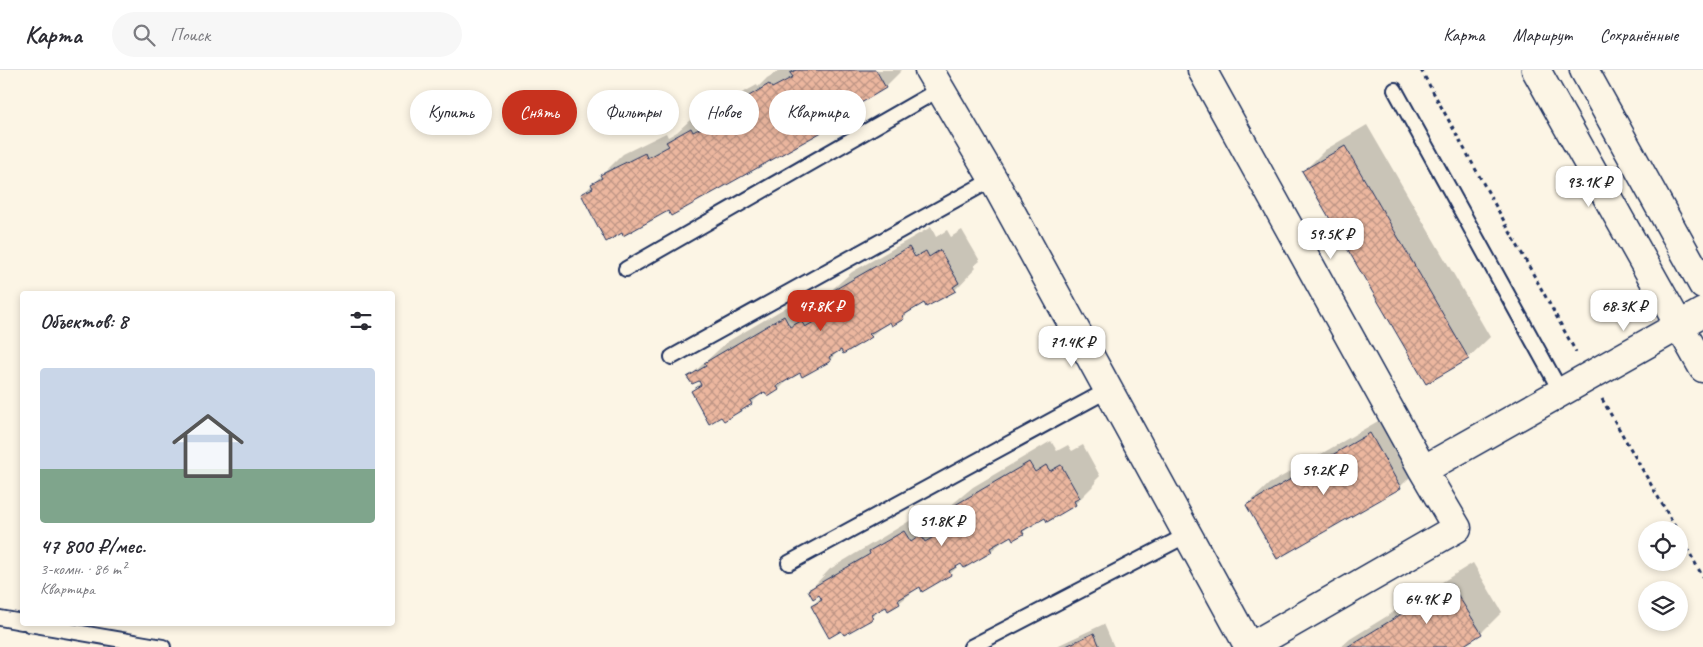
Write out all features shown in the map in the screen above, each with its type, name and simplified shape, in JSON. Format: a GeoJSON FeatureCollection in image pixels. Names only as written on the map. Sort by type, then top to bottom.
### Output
{"type":"FeatureCollection","features":[{"type":"Feature","properties":{"kind":"street"},"geometry":{"type":"LineString","coordinates":[[934,79],[992,179],[1249,647],[1457,528],[1202,70]]}},
{"type":"Feature","properties":{"kind":"street"},"geometry":{"type":"LineString","coordinates":[[1536,70],[1703,368]]}},
{"type":"Feature","properties":{"kind":"street"},"geometry":{"type":"LineString","coordinates":[[1584,70],[1703,285]]}},
{"type":"Feature","properties":{"kind":"street"},"geometry":{"type":"LineString","coordinates":[[1423,470],[1703,312]]}},
{"type":"Feature","properties":{"kind":"lane"},"geometry":{"type":"LineString","coordinates":[[626,269],[934,79]]}},
{"type":"Feature","properties":{"kind":"lane"},"geometry":{"type":"LineString","coordinates":[[1395,90],[1561,392]]}},
{"type":"Feature","properties":{"kind":"lane"},"geometry":{"type":"LineString","coordinates":[[672,357],[992,179]]}},
{"type":"Feature","properties":{"kind":"lane"},"geometry":{"type":"LineString","coordinates":[[789,563],[1108,390]]}},
{"type":"Feature","properties":{"kind":"lane"},"geometry":{"type":"LineString","coordinates":[[971,647],[1187,535]]}},
{"type":"Feature","properties":{"kind":"lane"},"geometry":{"type":"LineString","coordinates":[[0,618],[20,622]]}},
{"type":"Feature","properties":{"kind":"lane"},"geometry":{"type":"LineString","coordinates":[[41,626],[163,647]]}},
{"type":"Feature","properties":{"kind":"path"},"geometry":{"type":"LineString","coordinates":[[1421,70],[1589,376],[1672,521]]}},
{"type":"Feature","properties":{"kind":"path"},"geometry":{"type":"LineString","coordinates":[[1688,550],[1703,576]]}},
{"type":"Feature","properties":{"kind":"building"},"geometry":{"type":"Polygon","coordinates":[[[796,70],[876,70],[886,88],[866,100],[866,90],[769,90],[769,135],[816,135],[671,216],[668,211],[623,236],[622,233],[606,242],[581,194],[593,188],[591,184],[602,178],[600,175],[645,153],[647,158],[669,146],[666,142],[689,129],[689,135],[759,135],[759,90],[769,84],[772,88],[793,77],[790,73],[796,70]]]}},
{"type":"Feature","properties":{"kind":"building"},"geometry":{"type":"Polygon","coordinates":[[[1345,146],[1469,359],[1426,384],[1302,171],[1345,146]]]}},
{"type":"Feature","properties":{"kind":"building"},"geometry":{"type":"Polygon","coordinates":[[[909,247],[915,257],[926,251],[929,257],[940,250],[959,283],[953,287],[956,291],[926,307],[924,303],[902,316],[904,319],[892,326],[890,322],[869,334],[872,337],[843,354],[841,350],[829,357],[831,361],[802,377],[800,373],[777,386],[779,390],[768,397],[765,392],[750,401],[752,404],[724,421],[721,417],[709,424],[691,391],[701,385],[699,381],[692,384],[687,377],[706,366],[704,363],[784,316],[790,327],[801,321],[805,327],[826,315],[823,310],[816,314],[813,307],[831,297],[829,293],[909,247]]]}},
{"type":"Feature","properties":{"kind":"building"},"geometry":{"type":"Polygon","coordinates":[[[1370,433],[1401,488],[1277,559],[1246,505],[1370,433]]]}},
{"type":"Feature","properties":{"kind":"building"},"geometry":{"type":"Polygon","coordinates":[[[1029,462],[1035,472],[1046,465],[1050,471],[1061,465],[1080,498],[1074,501],[1076,505],[1047,522],[1045,518],[1022,531],[1024,534],[1013,540],[1011,536],[990,548],[992,552],[964,568],[961,564],[949,571],[951,575],[922,592],[920,587],[898,600],[900,604],[888,611],[886,607],[871,615],[873,619],[844,635],[841,631],[829,638],[811,606],[822,600],[819,595],[813,599],[808,590],[870,554],[869,551],[904,531],[911,542],[921,535],[925,542],[947,529],[944,524],[937,528],[933,522],[952,511],[950,508],[1029,462]]]}},
{"type":"Feature","properties":{"kind":"building"},"geometry":{"type":"Polygon","coordinates":[[[1451,584],[1482,634],[1461,647],[1347,647],[1451,584]]]}},
{"type":"Feature","properties":{"kind":"building"},"geometry":{"type":"Polygon","coordinates":[[[1094,633],[1100,647],[1064,647],[1094,633]]]}}]}
